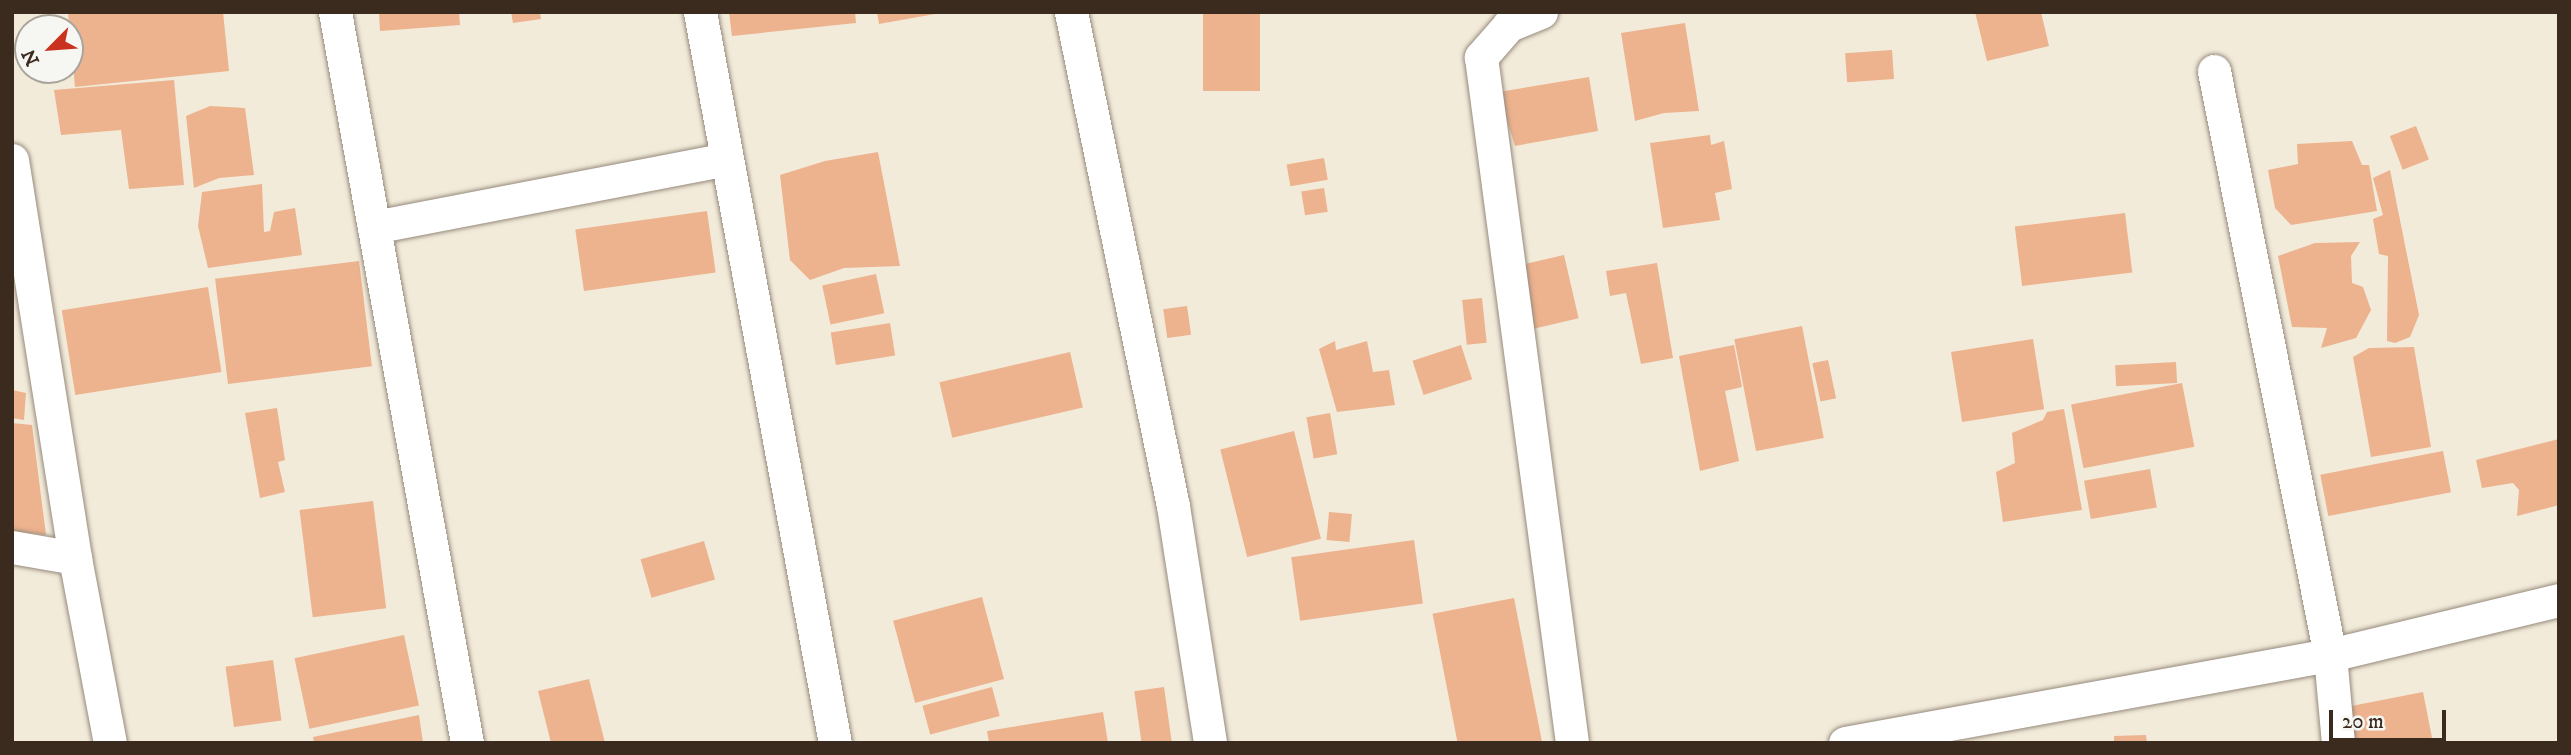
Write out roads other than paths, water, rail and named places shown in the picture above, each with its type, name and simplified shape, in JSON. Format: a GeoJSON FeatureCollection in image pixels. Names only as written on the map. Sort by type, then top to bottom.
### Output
{"type":"FeatureCollection","features":[{"type":"Feature","properties":{"kind":"street"},"geometry":{"type":"LineString","coordinates":[[335,12],[467,743]]}},
{"type":"Feature","properties":{"kind":"street"},"geometry":{"type":"LineString","coordinates":[[699,12],[835,743]]}},
{"type":"Feature","properties":{"kind":"street"},"geometry":{"type":"LineString","coordinates":[[1071,12],[1173,506],[1210,743]]}},
{"type":"Feature","properties":{"kind":"street"},"geometry":{"type":"LineString","coordinates":[[1541,12],[1509,25],[1481,57],[1572,743]]}},
{"type":"Feature","properties":{"kind":"street"},"geometry":{"type":"LineString","coordinates":[[2214,71],[2330,655],[2338,743]]}},
{"type":"Feature","properties":{"kind":"street"},"geometry":{"type":"LineString","coordinates":[[374,227],[727,159]]}},
{"type":"Feature","properties":{"kind":"street"},"geometry":{"type":"LineString","coordinates":[[13,172],[75,558],[110,743]]}},
{"type":"Feature","properties":{"kind":"street"},"geometry":{"type":"LineString","coordinates":[[12,547],[75,558]]}},
{"type":"Feature","properties":{"kind":"street"},"geometry":{"type":"LineString","coordinates":[[1845,743],[2330,655],[2559,600]]}}]}
